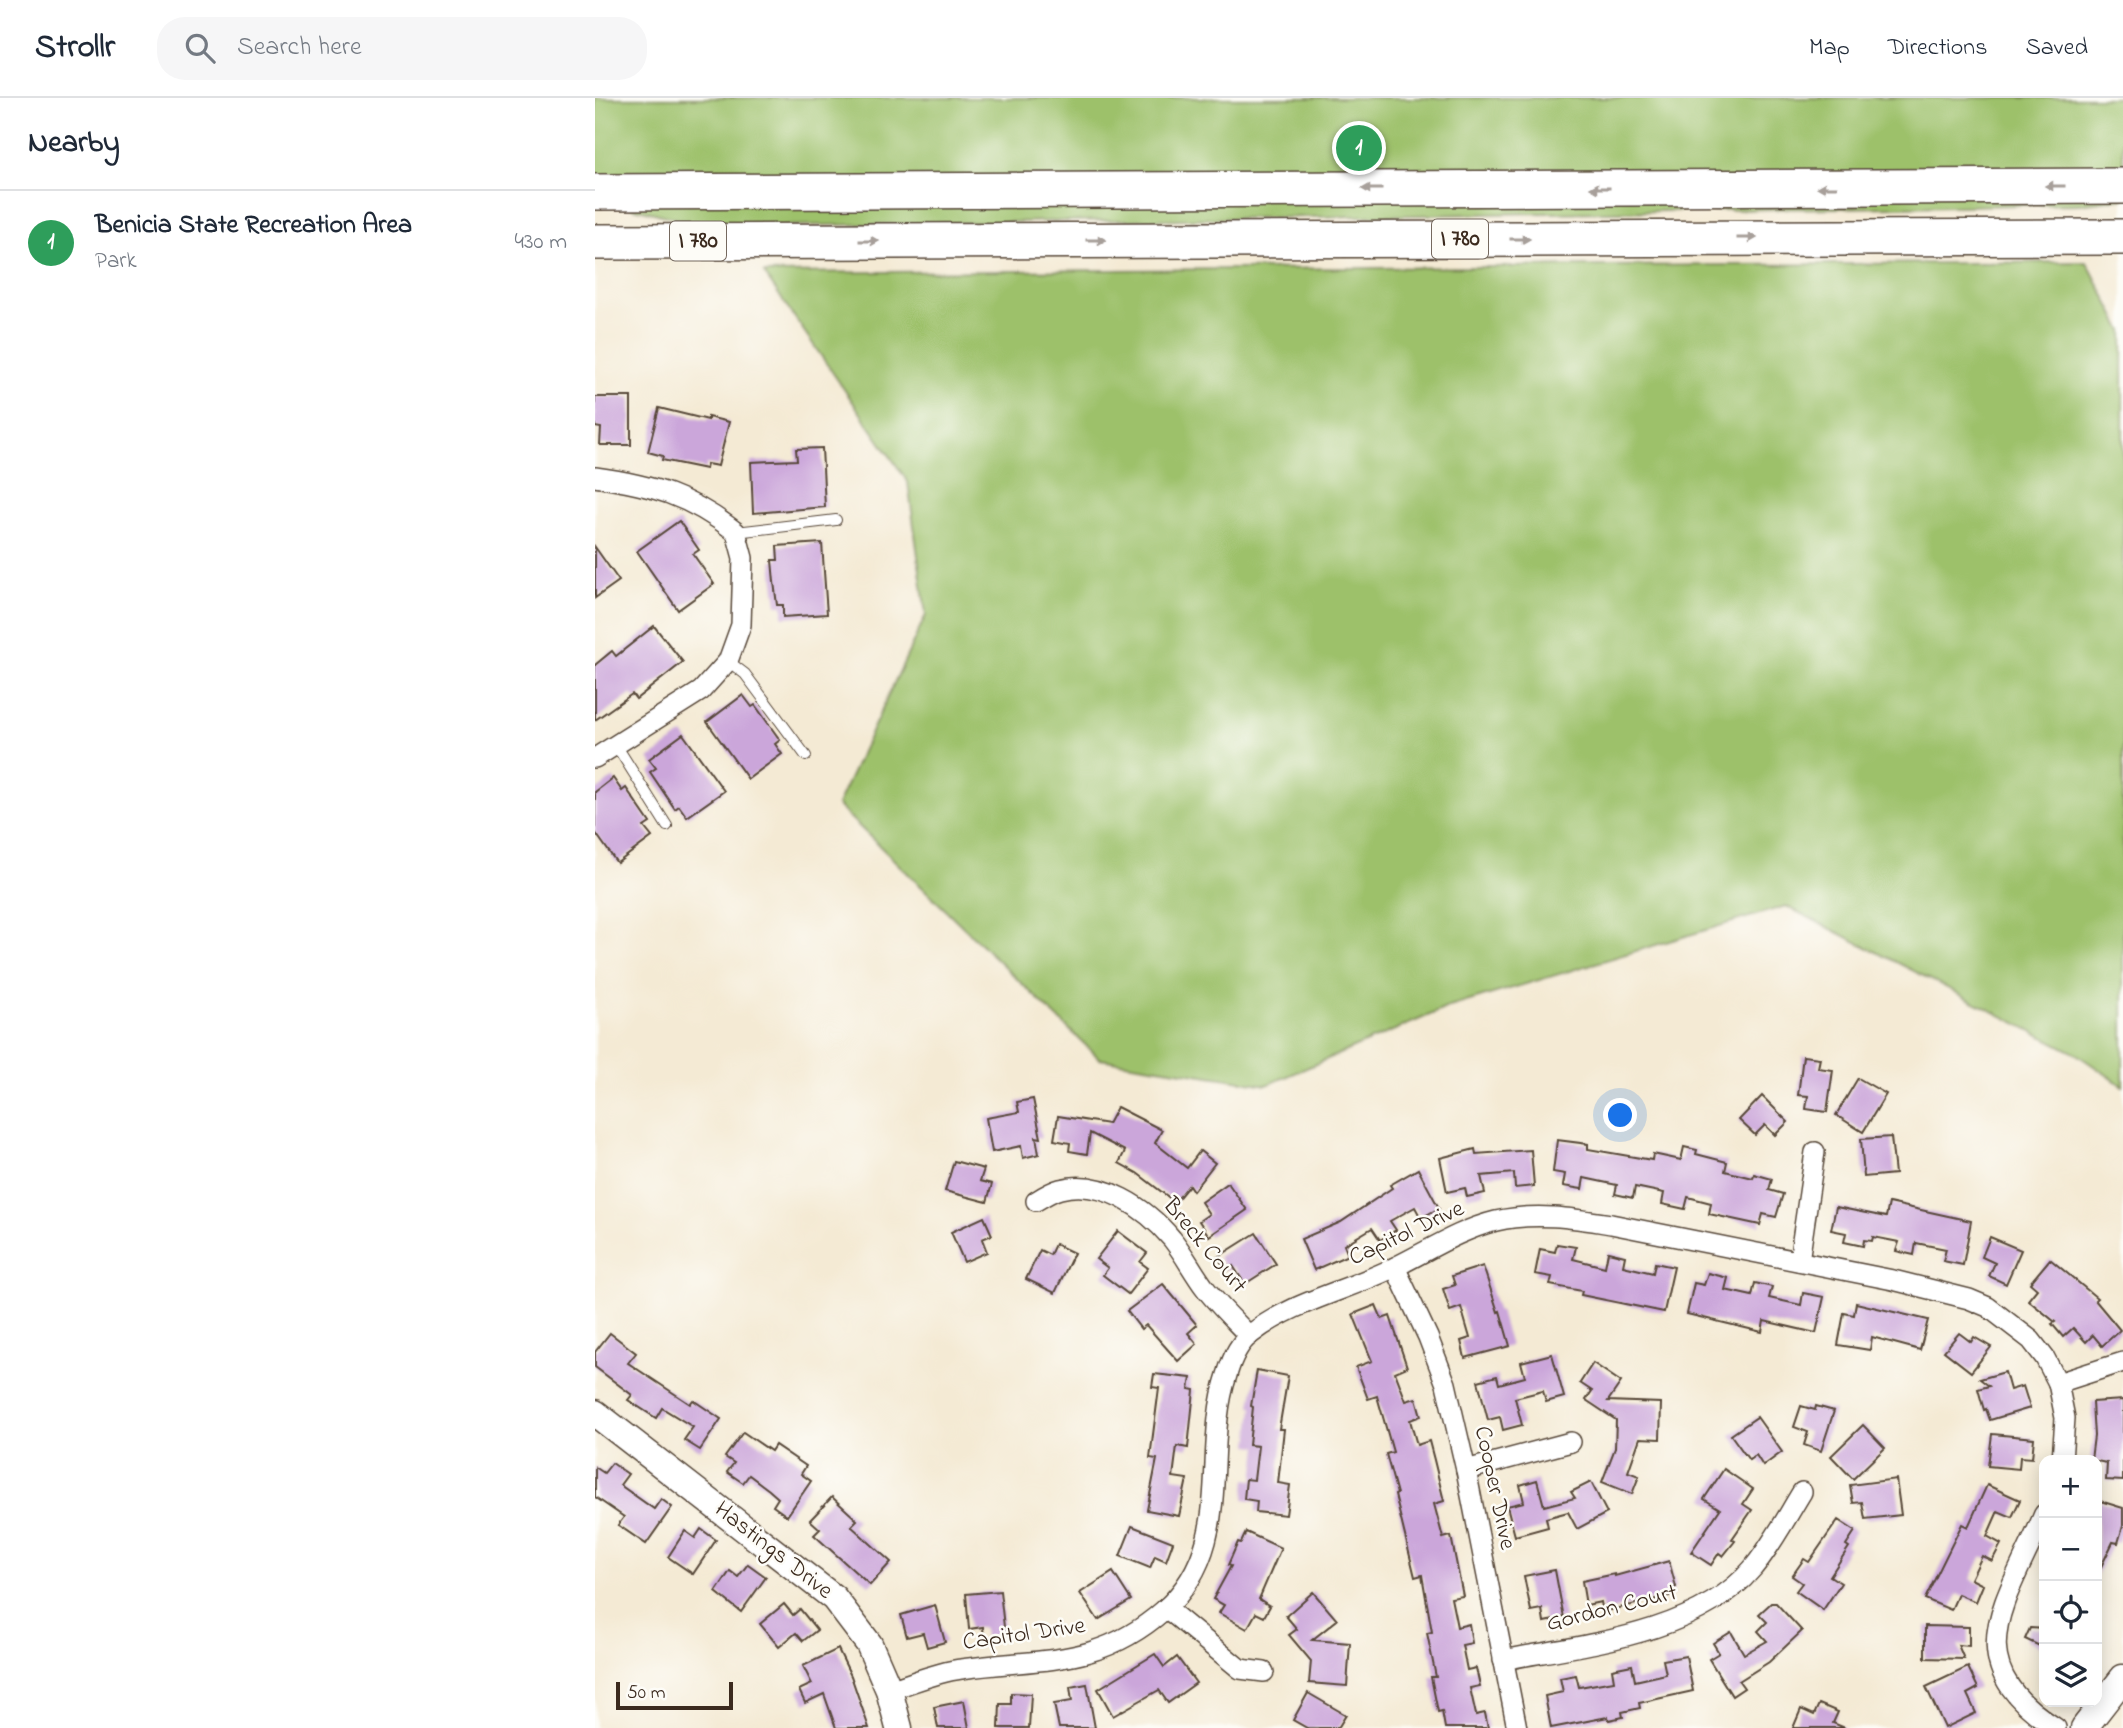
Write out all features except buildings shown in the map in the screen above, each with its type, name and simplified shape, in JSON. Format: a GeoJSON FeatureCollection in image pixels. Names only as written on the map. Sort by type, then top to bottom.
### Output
{"type":"FeatureCollection","features":[{"type":"Feature","properties":{"kind":"highway","name":"I 780"},"geometry":{"type":"LineString","coordinates":[[595,192],[2123,186]]}},
{"type":"Feature","properties":{"kind":"highway","name":"I 780"},"geometry":{"type":"LineString","coordinates":[[595,242],[2122,237]]}},
{"type":"Feature","properties":{"kind":"highway"},"geometry":{"type":"LineString","coordinates":[[595,258],[757,254],[800,241]]}},
{"type":"Feature","properties":{"kind":"street"},"geometry":{"type":"LineString","coordinates":[[595,477],[652,486],[699,506],[736,532],[743,558],[741,625],[728,661],[701,691],[595,758]]}},
{"type":"Feature","properties":{"kind":"street"},"geometry":{"type":"LineString","coordinates":[[1799,1262],[1815,1153]]}},
{"type":"Feature","properties":{"kind":"street","name":"Breck Court"},"geometry":{"type":"LineString","coordinates":[[1036,1200],[1057,1189],[1075,1186],[1094,1188],[1124,1199],[1150,1215],[1173,1240],[1217,1302],[1249,1336]]}},
{"type":"Feature","properties":{"kind":"street","name":"Capitol Drive"},"geometry":{"type":"LineString","coordinates":[[890,1690],[958,1669],[1081,1656],[1113,1645],[1166,1608],[1199,1562],[1210,1528],[1220,1409],[1227,1375],[1239,1348],[1249,1336],[1291,1310],[1395,1267],[1445,1240],[1495,1222],[1528,1216],[1600,1222],[1893,1280],[1969,1299],[1988,1307],[2031,1340],[2045,1357],[2058,1383],[2064,1418],[2062,1455]]}},
{"type":"Feature","properties":{"kind":"street","name":"Cooper Drive"},"geometry":{"type":"LineString","coordinates":[[1395,1267],[1428,1337],[1446,1384],[1466,1470],[1517,1728]]}},
{"type":"Feature","properties":{"kind":"street"},"geometry":{"type":"LineString","coordinates":[[2058,1383],[2123,1362]]}},
{"type":"Feature","properties":{"kind":"street","name":"Hastings Drive"},"geometry":{"type":"LineString","coordinates":[[595,1413],[834,1598],[869,1644],[890,1690],[899,1728]]}},
{"type":"Feature","properties":{"kind":"street"},"geometry":{"type":"LineString","coordinates":[[1466,1470],[1571,1443]]}},
{"type":"Feature","properties":{"kind":"street","name":"Gordon Court"},"geometry":{"type":"LineString","coordinates":[[1503,1660],[1663,1626],[1699,1611],[1725,1595],[1752,1570],[1802,1492]]}},
{"type":"Feature","properties":{"kind":"street"},"geometry":{"type":"LineString","coordinates":[[2042,1518],[2001,1616],[1996,1647],[2000,1671],[2012,1693],[2028,1709],[2056,1728]]}},
{"type":"Feature","properties":{"kind":"street"},"geometry":{"type":"LineString","coordinates":[[1166,1608],[1240,1669],[1263,1672]]}},
{"type":"Feature","properties":{"kind":"street"},"geometry":{"type":"LineString","coordinates":[[2084,1728],[2123,1678]]}},
{"type":"Feature","properties":{"kind":"lane"},"geometry":{"type":"LineString","coordinates":[[736,532],[836,520]]}},
{"type":"Feature","properties":{"kind":"lane"},"geometry":{"type":"LineString","coordinates":[[728,661],[751,682],[806,756]]}},
{"type":"Feature","properties":{"kind":"lane"},"geometry":{"type":"LineString","coordinates":[[615,745],[667,826]]}},
{"type":"Feature","properties":{"kind":"green space"},"geometry":{"type":"Polygon","coordinates":[[[595,98],[2123,98],[2123,198],[2078,204],[709,227],[595,198],[595,98]]]}},
{"type":"Feature","properties":{"kind":"green space"},"geometry":{"type":"Polygon","coordinates":[[[2087,262],[2123,331],[2123,1086],[2075,1053],[1786,906],[1446,1008],[1267,1085],[1100,1059],[837,805],[926,615],[908,482],[764,273],[2087,262]]]}},
{"type":"Feature","properties":{"kind":"place","name":"Benicia State Recreation Area"},"geometry":{"type":"Point","coordinates":[1359,148]}}]}
